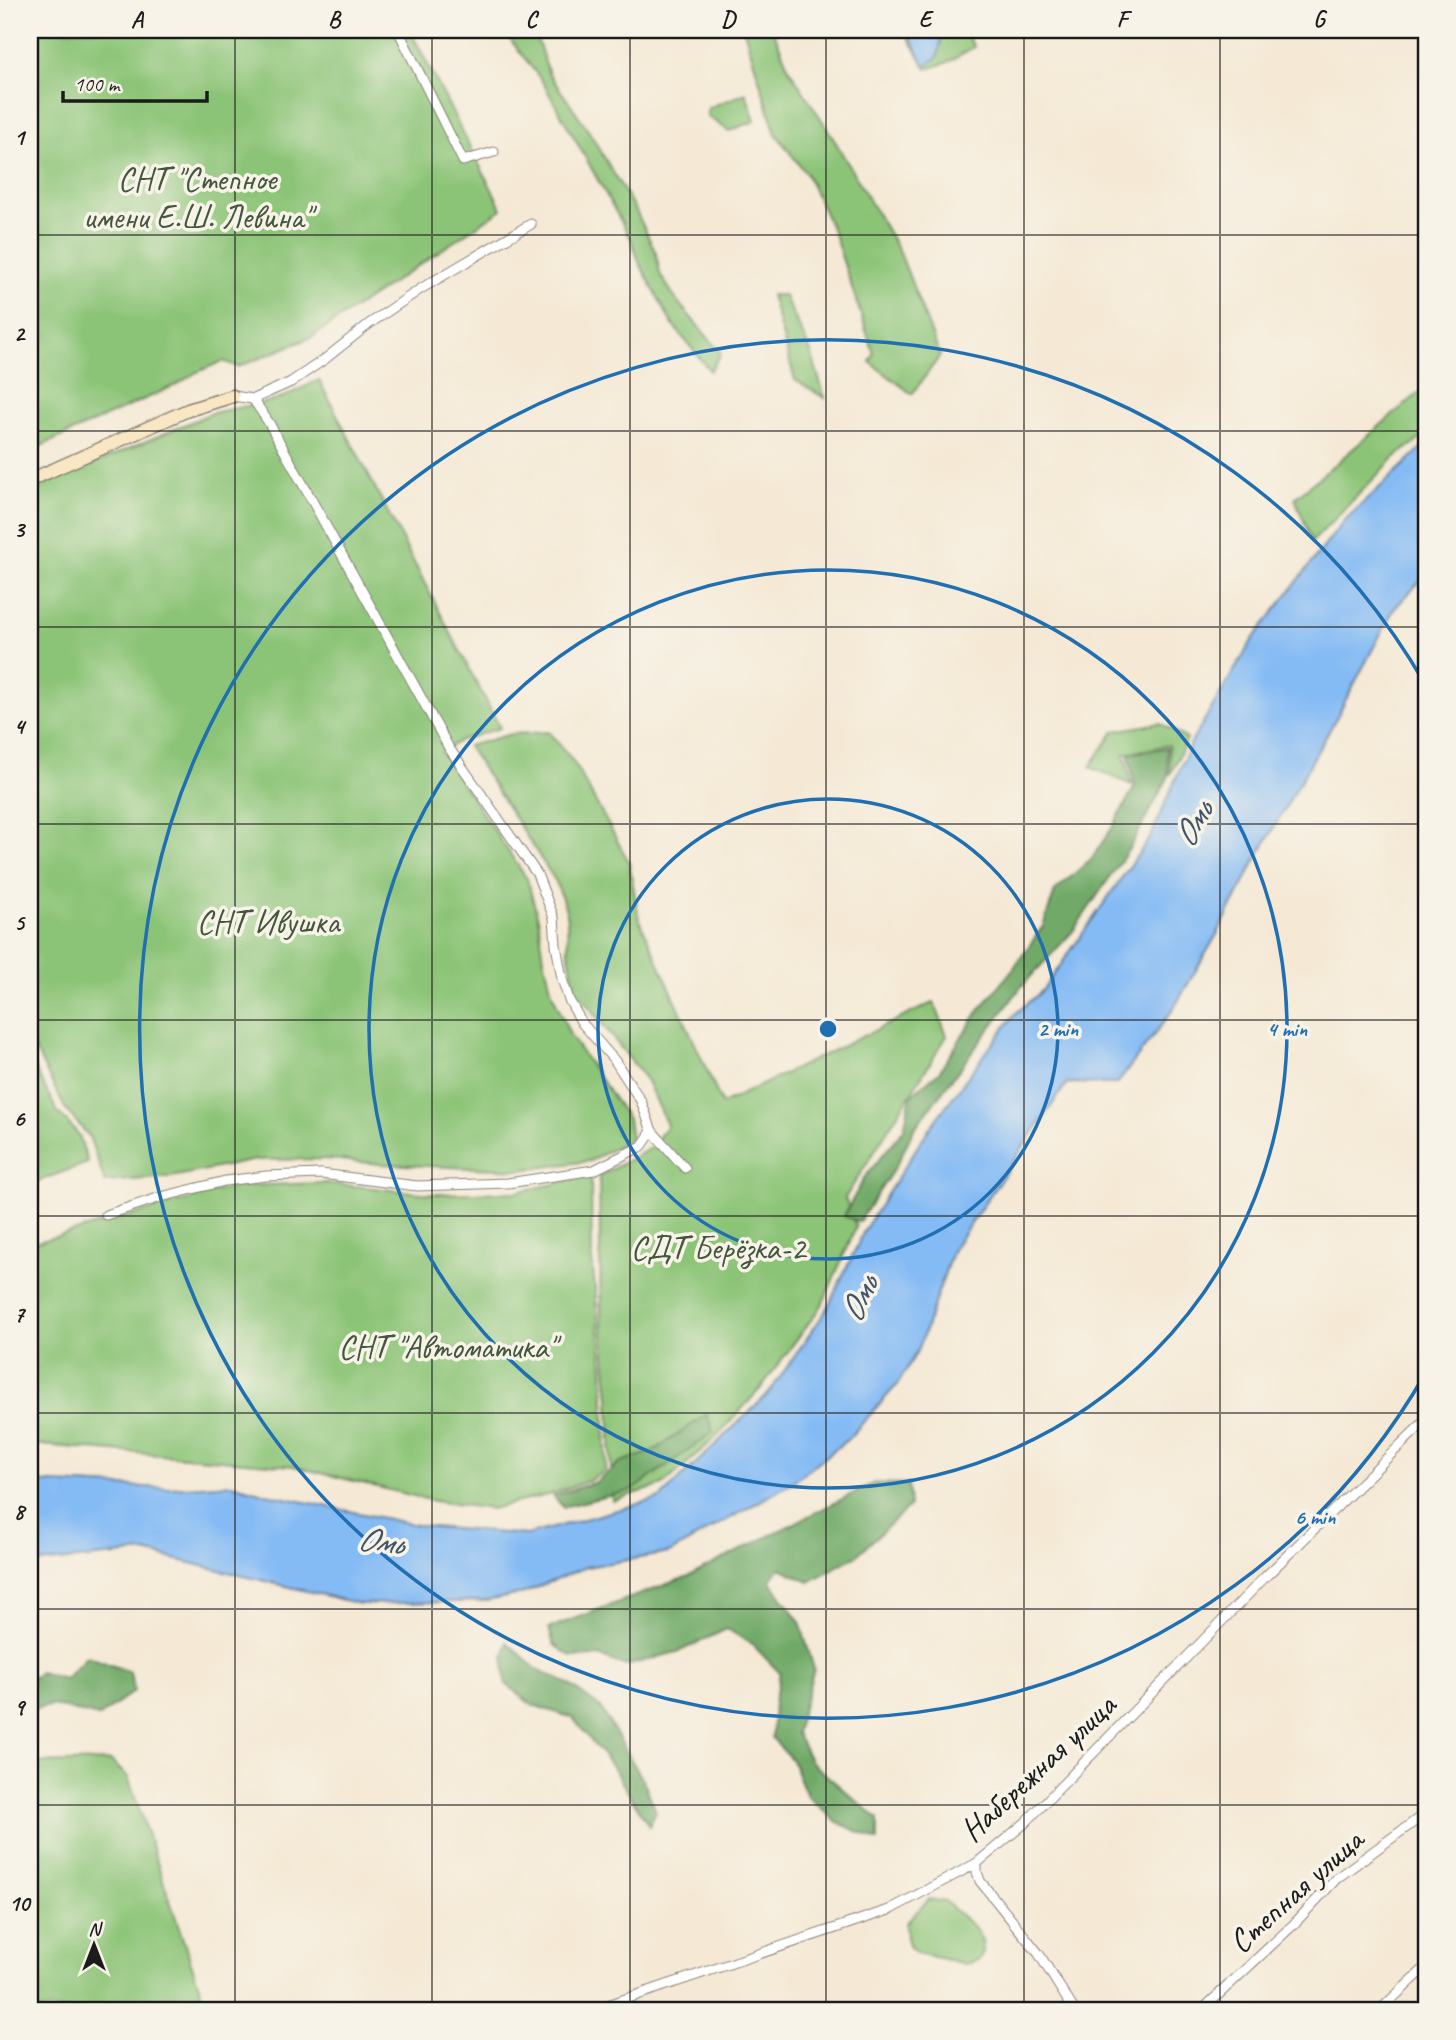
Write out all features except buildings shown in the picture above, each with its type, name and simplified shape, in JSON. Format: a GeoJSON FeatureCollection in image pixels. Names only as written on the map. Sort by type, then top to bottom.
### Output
{"type":"FeatureCollection","features":[{"type":"Feature","properties":{"kind":"street"},"geometry":{"type":"LineString","coordinates":[[398,30],[463,161],[494,152]]}},
{"type":"Feature","properties":{"kind":"street"},"geometry":{"type":"LineString","coordinates":[[30,480],[188,411],[233,396],[253,400],[291,382],[422,288],[531,224]]}},
{"type":"Feature","properties":{"kind":"street"},"geometry":{"type":"LineString","coordinates":[[253,400],[269,423],[449,748],[537,874],[554,918],[562,979],[569,1000],[582,1023],[615,1061],[641,1101],[652,1131],[685,1168]]}},
{"type":"Feature","properties":{"kind":"street"},"geometry":{"type":"LineString","coordinates":[[106,1215],[162,1196],[225,1181],[266,1176],[321,1174],[417,1186],[508,1183],[594,1170],[642,1146],[652,1131]]}},
{"type":"Feature","properties":{"kind":"street","name":"Набережная улица"},"geometry":{"type":"LineString","coordinates":[[593,2010],[889,1910],[977,1863],[1025,1823],[1264,1578],[1426,1420]]}},
{"type":"Feature","properties":{"kind":"street","name":"Степная улица"},"geometry":{"type":"LineString","coordinates":[[1202,2010],[1338,1878],[1426,1813]]}},
{"type":"Feature","properties":{"kind":"street"},"geometry":{"type":"LineString","coordinates":[[977,1863],[980,1881],[1039,1954],[1074,2010]]}},
{"type":"Feature","properties":{"kind":"street"},"geometry":{"type":"LineString","coordinates":[[1380,2010],[1426,1967]]}},
{"type":"Feature","properties":{"kind":"green space","name":"СНТ \"Степное имени Е.Ш. Левина\""},"geometry":{"type":"Polygon","coordinates":[[[30,30],[410,30],[502,209],[312,337],[238,367],[223,361],[30,451],[30,30]]]}},
{"type":"Feature","properties":{"kind":"green space"},"geometry":{"type":"Polygon","coordinates":[[[509,30],[534,30],[549,74],[585,125],[636,211],[656,253],[660,274],[677,301],[721,353],[710,371],[672,324],[639,262],[632,241],[542,81],[509,38],[509,30]]]}},
{"type":"Feature","properties":{"kind":"green space"},"geometry":{"type":"Polygon","coordinates":[[[744,30],[773,30],[789,69],[829,131],[900,253],[940,356],[912,394],[870,362],[874,354],[833,231],[807,175],[776,134],[744,30]]]}},
{"type":"Feature","properties":{"kind":"green space"},"geometry":{"type":"Polygon","coordinates":[[[904,30],[938,57],[943,30],[964,30],[974,47],[946,63],[927,69],[904,30]]]}},
{"type":"Feature","properties":{"kind":"green space"},"geometry":{"type":"Polygon","coordinates":[[[746,93],[755,121],[729,131],[707,116],[708,108],[746,93]]]}},
{"type":"Feature","properties":{"kind":"green space"},"geometry":{"type":"Polygon","coordinates":[[[771,295],[784,295],[811,352],[825,398],[795,380],[771,295]]]}},
{"type":"Feature","properties":{"kind":"green space","name":"СНТ Ивушка"},"geometry":{"type":"Polygon","coordinates":[[[319,380],[500,728],[461,740],[441,752],[527,879],[538,918],[552,993],[571,1037],[628,1119],[631,1139],[590,1161],[521,1170],[329,1159],[256,1160],[171,1177],[105,1182],[89,1136],[66,1110],[30,1040],[30,491],[212,413],[277,400],[319,380]]]}},
{"type":"Feature","properties":{"kind":"green space"},"geometry":{"type":"Polygon","coordinates":[[[1426,387],[1426,435],[1395,457],[1312,542],[1295,498],[1426,387]]]}},
{"type":"Feature","properties":{"kind":"green space"},"geometry":{"type":"Polygon","coordinates":[[[1160,723],[1187,739],[1170,775],[1169,745],[1124,754],[1132,785],[1090,767],[1114,731],[1160,723]]]}},
{"type":"Feature","properties":{"kind":"green space","name":"СДТ Берёзка-2"},"geometry":{"type":"Polygon","coordinates":[[[549,732],[573,761],[629,862],[639,919],[722,1104],[934,1002],[947,1036],[845,1198],[856,1227],[822,1305],[760,1389],[717,1436],[663,1485],[612,1501],[609,1398],[601,1318],[599,1176],[651,1148],[667,1125],[647,1081],[575,989],[568,949],[567,913],[556,882],[468,746],[511,734],[549,732]]]}},
{"type":"Feature","properties":{"kind":"green space"},"geometry":{"type":"Polygon","coordinates":[[[1167,748],[1168,778],[1129,849],[1073,931],[1022,986],[914,1129],[897,1164],[859,1222],[844,1216],[864,1178],[904,1129],[911,1095],[939,1072],[977,1013],[1043,926],[1055,891],[1091,859],[1112,828],[1135,786],[1128,754],[1167,748]]]}},
{"type":"Feature","properties":{"kind":"green space"},"geometry":{"type":"Polygon","coordinates":[[[30,1059],[57,1111],[79,1135],[88,1163],[30,1184],[30,1059]]]}},
{"type":"Feature","properties":{"kind":"green space","name":"СНТ \"Автоматика\""},"geometry":{"type":"Polygon","coordinates":[[[591,1176],[592,1259],[603,1369],[606,1460],[605,1471],[590,1480],[551,1494],[491,1509],[434,1501],[293,1466],[30,1444],[30,1244],[235,1186],[325,1183],[431,1194],[517,1192],[591,1176]]]}},
{"type":"Feature","properties":{"kind":"green space"},"geometry":{"type":"Polygon","coordinates":[[[707,1414],[713,1432],[633,1490],[563,1507],[553,1496],[596,1482],[621,1462],[652,1452],[707,1414]]]}},
{"type":"Feature","properties":{"kind":"green space"},"geometry":{"type":"Polygon","coordinates":[[[874,1483],[908,1484],[910,1506],[857,1555],[809,1582],[780,1568],[770,1581],[800,1622],[814,1669],[796,1733],[811,1762],[878,1819],[878,1841],[837,1822],[807,1796],[792,1760],[772,1738],[774,1702],[780,1673],[753,1645],[727,1629],[680,1651],[626,1666],[599,1656],[572,1657],[554,1645],[549,1628],[689,1576],[874,1483]]]}},
{"type":"Feature","properties":{"kind":"green space"},"geometry":{"type":"Polygon","coordinates":[[[507,1642],[535,1668],[569,1684],[601,1708],[643,1780],[656,1811],[649,1826],[611,1765],[573,1718],[530,1704],[505,1683],[504,1657],[507,1642]]]}},
{"type":"Feature","properties":{"kind":"green space"},"geometry":{"type":"Polygon","coordinates":[[[87,1656],[130,1672],[134,1691],[99,1717],[52,1705],[30,1711],[30,1680],[40,1672],[65,1679],[87,1656]]]}},
{"type":"Feature","properties":{"kind":"green space"},"geometry":{"type":"Polygon","coordinates":[[[111,1761],[128,1777],[207,2010],[30,2010],[30,1763],[111,1761]]]}},
{"type":"Feature","properties":{"kind":"green space"},"geometry":{"type":"Polygon","coordinates":[[[929,1899],[946,1902],[975,1928],[982,1940],[983,1952],[979,1960],[965,1964],[917,1953],[910,1947],[906,1923],[929,1899]]]}},
{"type":"Feature","properties":{"kind":"water"},"geometry":{"type":"Polygon","coordinates":[[[907,30],[943,30],[938,57],[925,66],[907,30]]]}},
{"type":"Feature","properties":{"kind":"water","name":"Омь"},"geometry":{"type":"Polygon","coordinates":[[[1426,444],[1426,575],[1394,609],[1219,931],[1172,1011],[1117,1084],[1067,1083],[953,1249],[919,1348],[898,1384],[848,1439],[790,1484],[669,1553],[586,1567],[524,1593],[487,1601],[360,1604],[145,1552],[30,1564],[30,1482],[168,1488],[232,1484],[271,1495],[422,1526],[527,1535],[660,1498],[769,1393],[827,1309],[865,1229],[928,1130],[1015,1014],[1043,990],[1151,836],[1192,741],[1253,639],[1343,522],[1426,444]]]}}]}
